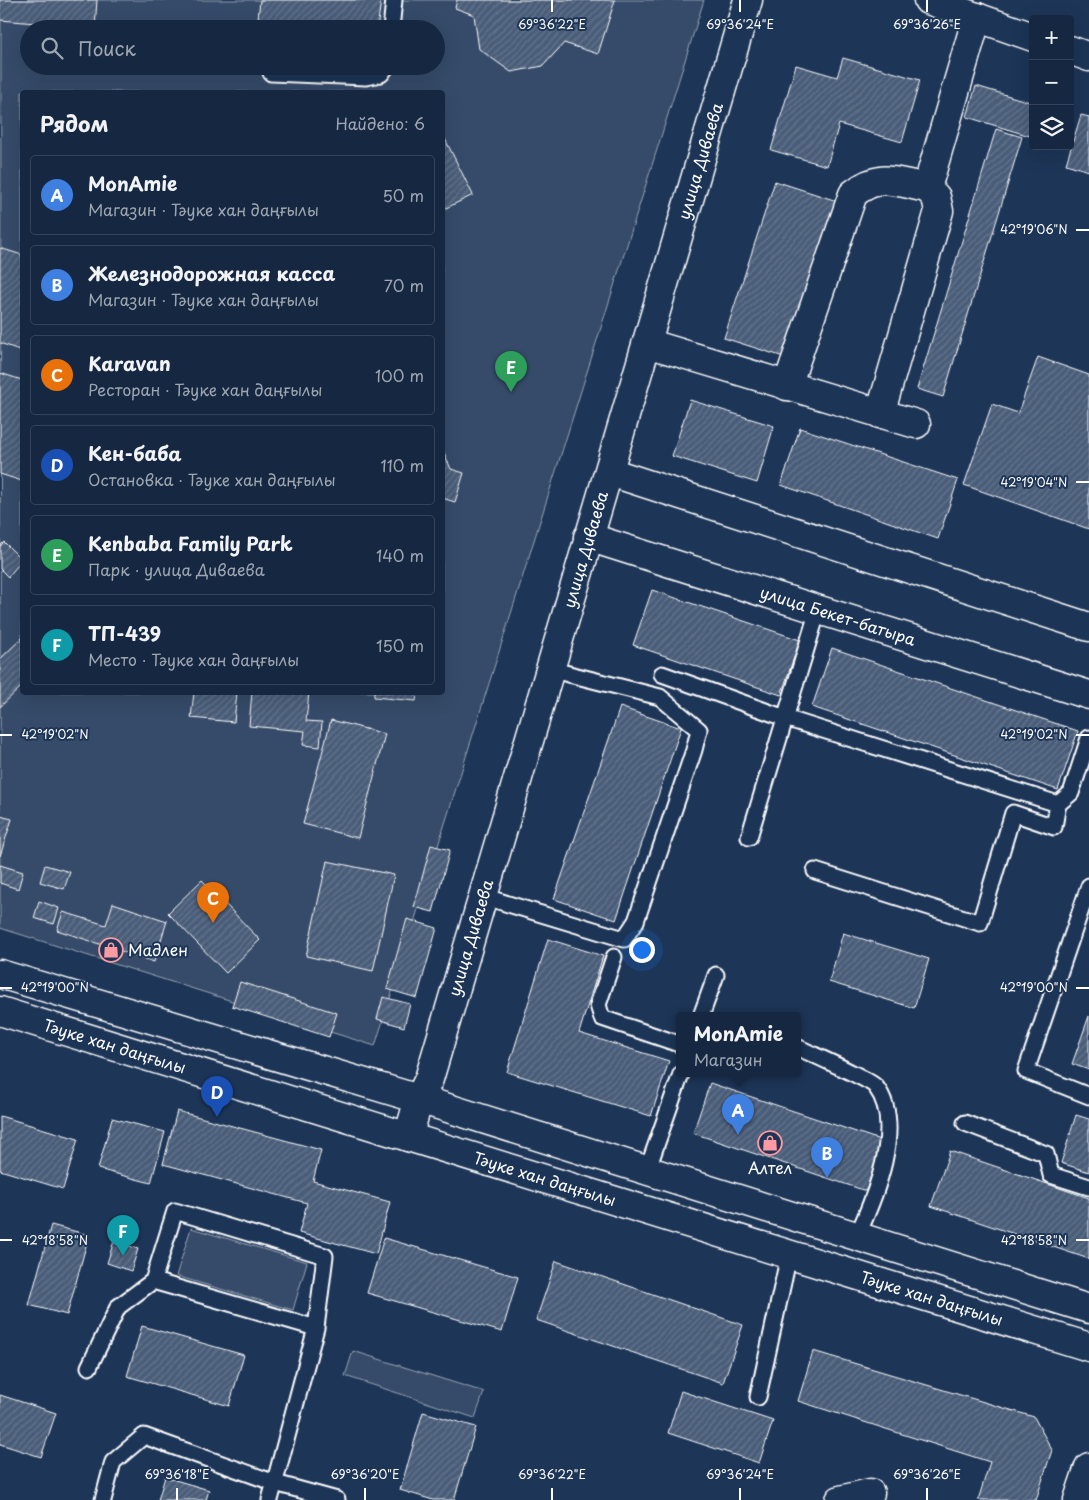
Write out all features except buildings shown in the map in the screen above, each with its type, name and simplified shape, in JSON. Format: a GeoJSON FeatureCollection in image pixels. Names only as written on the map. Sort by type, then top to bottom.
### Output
{"type":"FeatureCollection","features":[{"type":"Feature","properties":{"kind":"street","name":"улица Диваева"},"geometry":{"type":"LineString","coordinates":[[408,1137],[429,1078],[588,537],[610,472],[748,0]]}},
{"type":"Feature","properties":{"kind":"street"},"geometry":{"type":"LineString","coordinates":[[944,3],[1029,36]]}},
{"type":"Feature","properties":{"kind":"street"},"geometry":{"type":"LineString","coordinates":[[926,188],[977,17]]}},
{"type":"Feature","properties":{"kind":"street"},"geometry":{"type":"LineString","coordinates":[[1074,51],[1089,57]]}},
{"type":"Feature","properties":{"kind":"street"},"geometry":{"type":"LineString","coordinates":[[787,386],[853,194],[867,182],[884,180],[926,188],[936,198],[939,211],[880,414]]}},
{"type":"Feature","properties":{"kind":"street"},"geometry":{"type":"LineString","coordinates":[[647,343],[916,424]]}},
{"type":"Feature","properties":{"kind":"street"},"geometry":{"type":"LineString","coordinates":[[610,472],[1089,627]]}},
{"type":"Feature","properties":{"kind":"street","name":"улица Бекет-батыра"},"geometry":{"type":"LineString","coordinates":[[588,537],[1089,695]]}},
{"type":"Feature","properties":{"kind":"street"},"geometry":{"type":"LineString","coordinates":[[0,974],[420,1100],[1089,1309]]}},
{"type":"Feature","properties":{"kind":"street","name":"Тәуке хан даңғылы"},"geometry":{"type":"LineString","coordinates":[[0,1011],[1089,1347]]}},
{"type":"Feature","properties":{"kind":"street"},"geometry":{"type":"LineString","coordinates":[[1078,1500],[1089,1468]]}},
{"type":"Feature","properties":{"kind":"street"},"geometry":{"type":"LineString","coordinates":[[840,1500],[870,1493]]}},
{"type":"Feature","properties":{"kind":"lane"},"geometry":{"type":"LineString","coordinates":[[392,20],[394,0]]}},
{"type":"Feature","properties":{"kind":"lane"},"geometry":{"type":"LineString","coordinates":[[318,75],[366,77],[376,75]]}},
{"type":"Feature","properties":{"kind":"lane"},"geometry":{"type":"LineString","coordinates":[[749,836],[818,610]]}},
{"type":"Feature","properties":{"kind":"lane"},"geometry":{"type":"LineString","coordinates":[[482,896],[624,939],[636,921],[694,750],[699,730],[660,697],[549,669]]}},
{"type":"Feature","properties":{"kind":"lane"},"geometry":{"type":"LineString","coordinates":[[662,674],[785,718],[1058,804]]}},
{"type":"Feature","properties":{"kind":"lane"},"geometry":{"type":"LineString","coordinates":[[816,871],[980,923],[1013,813],[1054,828],[1058,804],[1071,793],[1089,738]]}},
{"type":"Feature","properties":{"kind":"lane"},"geometry":{"type":"LineString","coordinates":[[1089,886],[1026,1071],[1089,1096]]}},
{"type":"Feature","properties":{"kind":"lane"},"geometry":{"type":"LineString","coordinates":[[614,957],[598,1005],[602,1018],[676,1043]]}},
{"type":"Feature","properties":{"kind":"lane"},"geometry":{"type":"LineString","coordinates":[[702,1012],[716,975]]}},
{"type":"Feature","properties":{"kind":"lane"},"geometry":{"type":"LineString","coordinates":[[801,1050],[875,1085],[888,1113],[888,1145],[867,1214],[857,1236]]}},
{"type":"Feature","properties":{"kind":"lane"},"geometry":{"type":"LineString","coordinates":[[647,1171],[680,1077]]}},
{"type":"Feature","properties":{"kind":"lane"},"geometry":{"type":"LineString","coordinates":[[965,1123],[1046,1154],[1051,1175],[1089,1187]]}},
{"type":"Feature","properties":{"kind":"lane"},"geometry":{"type":"LineString","coordinates":[[89,1367],[118,1307],[153,1281],[175,1211],[325,1256],[316,1328],[270,1500]]}},
{"type":"Feature","properties":{"kind":"lane"},"geometry":{"type":"LineString","coordinates":[[758,1397],[790,1255]]}},
{"type":"Feature","properties":{"kind":"lane"},"geometry":{"type":"LineString","coordinates":[[153,1281],[316,1328]]}},
{"type":"Feature","properties":{"kind":"lane"},"geometry":{"type":"LineString","coordinates":[[103,1500],[113,1462],[144,1436],[275,1483],[336,1500]]}},
{"type":"Feature","properties":{"kind":"shaded area"},"geometry":{"type":"Polygon","coordinates":[[[1,0],[704,0],[375,1046],[0,928],[1,0]]]}},
{"type":"Feature","properties":{"kind":"shaded area"},"geometry":{"type":"Polygon","coordinates":[[[191,1228],[307,1262],[293,1310],[176,1276],[191,1228]]]}},
{"type":"Feature","properties":{"kind":"shaded area"},"geometry":{"type":"Polygon","coordinates":[[[353,1351],[484,1392],[475,1418],[345,1376],[353,1351]]]}},
{"type":"Feature","properties":{"kind":"place","name":"Kenbaba Family Park"},"geometry":{"type":"Point","coordinates":[511,392]}},
{"type":"Feature","properties":{"kind":"place","name":"Karavan"},"geometry":{"type":"Point","coordinates":[213,923]}},
{"type":"Feature","properties":{"kind":"place","name":"Мадлен"},"geometry":{"type":"Point","coordinates":[111,950]}},
{"type":"Feature","properties":{"kind":"place","name":"Кен-баба"},"geometry":{"type":"Point","coordinates":[217,1117]}},
{"type":"Feature","properties":{"kind":"place","name":"MonAmie"},"geometry":{"type":"Point","coordinates":[738,1135]}},
{"type":"Feature","properties":{"kind":"place","name":"Алтел"},"geometry":{"type":"Point","coordinates":[770,1143]}},
{"type":"Feature","properties":{"kind":"place","name":"Железнодорожная касса"},"geometry":{"type":"Point","coordinates":[827,1178]}},
{"type":"Feature","properties":{"kind":"place","name":"ТП-439"},"geometry":{"type":"Point","coordinates":[123,1256]}}]}
